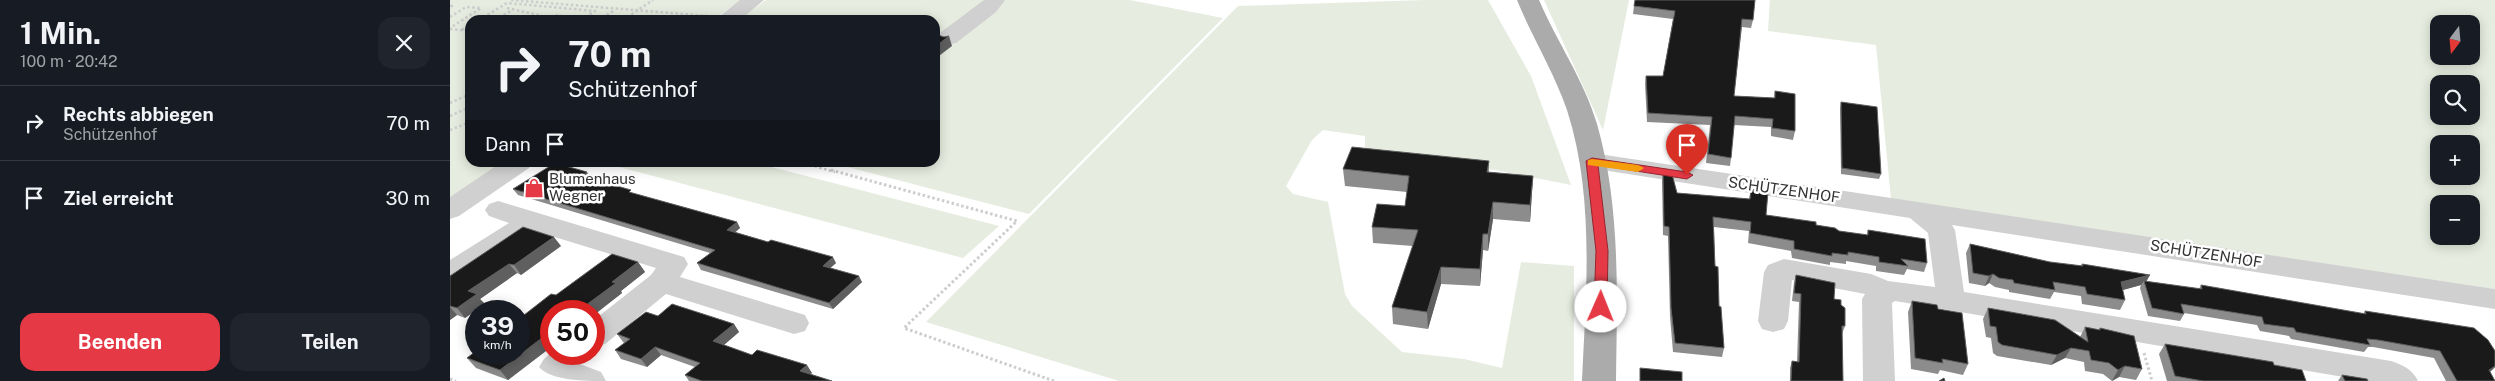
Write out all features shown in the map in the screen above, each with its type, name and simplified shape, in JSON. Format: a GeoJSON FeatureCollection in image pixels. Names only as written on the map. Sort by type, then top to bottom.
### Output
{"type":"FeatureCollection","features":[{"type":"Feature","properties":{"kind":"main road"},"geometry":{"type":"LineString","coordinates":[[1528,0],[1584,123],[1592,161],[1602,251],[1599,381]]}},
{"type":"Feature","properties":{"kind":"street"},"geometry":{"type":"LineString","coordinates":[[733,15],[754,0]]}},
{"type":"Feature","properties":{"kind":"street"},"geometry":{"type":"LineString","coordinates":[[948,38],[989,8],[995,0]]}},
{"type":"Feature","properties":{"kind":"street","name":"SCHÜTZENHOF"},"geometry":{"type":"LineString","coordinates":[[1592,161],[2495,299]]}},
{"type":"Feature","properties":{"kind":"street"},"geometry":{"type":"LineString","coordinates":[[450,210],[513,167]]}},
{"type":"Feature","properties":{"kind":"street"},"geometry":{"type":"LineString","coordinates":[[1916,209],[1941,230],[1951,299]]}},
{"type":"Feature","properties":{"kind":"street"},"geometry":{"type":"LineString","coordinates":[[498,210],[674,264],[661,282],[605,327]]}},
{"type":"Feature","properties":{"kind":"street"},"geometry":{"type":"LineString","coordinates":[[450,274],[532,220]]}},
{"type":"Feature","properties":{"kind":"street"},"geometry":{"type":"LineString","coordinates":[[1774,320],[1778,272],[1784,269],[1871,284],[1886,294]]}},
{"type":"Feature","properties":{"kind":"street"},"geometry":{"type":"LineString","coordinates":[[661,282],[794,323]]}},
{"type":"Feature","properties":{"kind":"street"},"geometry":{"type":"LineString","coordinates":[[1879,381],[1877,299],[1892,290],[2391,373],[2402,381]]}},
{"type":"Feature","properties":{"kind":"street"},"geometry":{"type":"LineString","coordinates":[[555,367],[590,381]]}},
{"type":"Feature","properties":{"kind":"path"},"geometry":{"type":"LineString","coordinates":[[511,0],[682,15]]}},
{"type":"Feature","properties":{"kind":"path"},"geometry":{"type":"LineString","coordinates":[[631,15],[653,0]]}},
{"type":"Feature","properties":{"kind":"path"},"geometry":{"type":"LineString","coordinates":[[487,15],[507,3],[595,11],[589,15]]}},
{"type":"Feature","properties":{"kind":"path"},"geometry":{"type":"LineString","coordinates":[[450,17],[466,7],[481,8],[470,15]]}},
{"type":"Feature","properties":{"kind":"path"},"geometry":{"type":"LineString","coordinates":[[507,8],[539,15]]}},
{"type":"Feature","properties":{"kind":"path"},"geometry":{"type":"LineString","coordinates":[[606,15],[616,9]]}},
{"type":"Feature","properties":{"kind":"path"},"geometry":{"type":"LineString","coordinates":[[505,15],[512,11]]}},
{"type":"Feature","properties":{"kind":"path"},"geometry":{"type":"LineString","coordinates":[[450,28],[465,18]]}},
{"type":"Feature","properties":{"kind":"path"},"geometry":{"type":"LineString","coordinates":[[450,28],[465,30]]}},
{"type":"Feature","properties":{"kind":"path"},"geometry":{"type":"LineString","coordinates":[[450,103],[465,96]]}},
{"type":"Feature","properties":{"kind":"path"},"geometry":{"type":"LineString","coordinates":[[450,116],[465,109]]}},
{"type":"Feature","properties":{"kind":"path"},"geometry":{"type":"LineString","coordinates":[[450,130],[465,124]]}},
{"type":"Feature","properties":{"kind":"path"},"geometry":{"type":"LineString","coordinates":[[818,167],[1017,221],[904,328],[1054,381]]}},
{"type":"Feature","properties":{"kind":"path"},"geometry":{"type":"LineString","coordinates":[[2138,331],[2152,381]]}},
{"type":"Feature","properties":{"kind":"path"},"geometry":{"type":"LineString","coordinates":[[450,379],[456,381]]}},
{"type":"Feature","properties":{"kind":"shaded area"},"geometry":{"type":"Polygon","coordinates":[[[450,0],[741,0],[720,15],[465,15],[465,167],[501,167],[450,202],[450,0]]]}},
{"type":"Feature","properties":{"kind":"shaded area"},"geometry":{"type":"Polygon","coordinates":[[[766,0],[1130,0],[1223,18],[1029,214],[847,167],[940,167],[940,15],[744,15],[766,0]]]}},
{"type":"Feature","properties":{"kind":"shaded area"},"geometry":{"type":"Polygon","coordinates":[[[1425,0],[1488,0],[1531,76],[1571,185],[1495,170],[1365,156],[1365,136],[1323,130],[1312,140],[1286,186],[1293,194],[1328,202],[1345,294],[1352,306],[1402,352],[1464,359],[1502,368],[1521,262],[1574,266],[1574,381],[1119,381],[926,322],[1238,6],[1425,0]]]}},
{"type":"Feature","properties":{"kind":"shaded area"},"geometry":{"type":"Polygon","coordinates":[[[1544,0],[1629,0],[1603,130],[1544,0]]]}},
{"type":"Feature","properties":{"kind":"shaded area"},"geometry":{"type":"Polygon","coordinates":[[[1770,0],[2495,0],[2495,289],[1891,199],[1876,45],[1768,31],[1770,0]]]}},
{"type":"Feature","properties":{"kind":"shaded area"},"geometry":{"type":"Polygon","coordinates":[[[619,167],[771,167],[999,226],[963,258],[619,167]]]}},
{"type":"Feature","properties":{"kind":"building"},"geometry":{"type":"Polygon","coordinates":[[[1635,0],[1755,0],[1753,20],[1742,19],[1734,96],[1775,98],[1775,91],[1795,94],[1795,131],[1772,128],[1773,119],[1735,116],[1731,158],[1708,154],[1712,117],[1648,113],[1646,76],[1663,76],[1675,11],[1634,6],[1635,0]]]}},
{"type":"Feature","properties":{"kind":"building"},"geometry":{"type":"Polygon","coordinates":[[[940,36],[949,36],[940,43],[940,36]]]}},
{"type":"Feature","properties":{"kind":"building"},"geometry":{"type":"Polygon","coordinates":[[[1841,102],[1877,107],[1881,174],[1842,168],[1841,102]]]}},
{"type":"Feature","properties":{"kind":"building"},"geometry":{"type":"Polygon","coordinates":[[[1352,147],[1489,161],[1487,172],[1533,176],[1530,205],[1493,202],[1488,234],[1483,234],[1480,269],[1441,267],[1427,312],[1392,307],[1418,230],[1372,227],[1377,204],[1405,206],[1409,176],[1343,169],[1352,147]]]}},
{"type":"Feature","properties":{"kind":"building"},"geometry":{"type":"Polygon","coordinates":[[[549,167],[569,167],[587,172],[582,176],[631,190],[629,192],[737,222],[727,230],[768,242],[771,240],[833,257],[823,266],[859,276],[829,303],[697,263],[715,250],[513,189],[549,167]]]}},
{"type":"Feature","properties":{"kind":"building"},"geometry":{"type":"Polygon","coordinates":[[[1663,172],[1672,174],[1677,193],[1750,199],[1751,189],[1768,192],[1766,215],[1816,222],[1816,225],[1835,228],[1839,231],[1868,235],[1868,230],[1925,239],[1927,263],[1901,259],[1908,266],[1879,262],[1879,257],[1848,252],[1848,255],[1832,253],[1832,256],[1794,249],[1794,241],[1750,233],[1751,222],[1713,217],[1715,266],[1718,267],[1719,306],[1721,307],[1724,348],[1675,343],[1671,308],[1669,227],[1664,226],[1663,172]]]}},
{"type":"Feature","properties":{"kind":"building"},"geometry":{"type":"Polygon","coordinates":[[[523,227],[554,237],[514,265],[509,264],[468,291],[477,294],[468,300],[465,300],[465,302],[457,308],[450,306],[450,276],[523,227]]]}},
{"type":"Feature","properties":{"kind":"building"},"geometry":{"type":"Polygon","coordinates":[[[1970,244],[2050,262],[2083,266],[2082,264],[2150,275],[2121,282],[2125,300],[2087,294],[2085,287],[2053,282],[2055,290],[2014,283],[2013,280],[1999,278],[1993,274],[1989,276],[1973,273],[1970,244]]]}},
{"type":"Feature","properties":{"kind":"building"},"geometry":{"type":"Polygon","coordinates":[[[612,254],[638,262],[612,282],[616,283],[593,300],[543,300],[551,294],[556,295],[612,254]]]}},
{"type":"Feature","properties":{"kind":"building"},"geometry":{"type":"Polygon","coordinates":[[[1796,275],[1835,283],[1834,299],[1841,300],[1841,305],[1845,308],[1845,326],[1842,326],[1843,381],[1791,381],[1792,361],[1799,362],[1801,294],[1794,293],[1796,275]]]}},
{"type":"Feature","properties":{"kind":"building"},"geometry":{"type":"Polygon","coordinates":[[[2144,281],[2202,289],[2201,285],[2366,314],[2365,311],[2474,328],[2488,340],[2495,351],[2495,366],[2489,370],[2495,381],[2457,381],[2440,351],[2367,339],[2370,345],[2296,332],[2294,328],[2264,324],[2262,317],[2181,304],[2184,314],[2152,308],[2144,281]]]}},
{"type":"Feature","properties":{"kind":"building"},"geometry":{"type":"Polygon","coordinates":[[[1912,301],[1937,305],[1938,309],[1962,313],[1968,364],[1942,359],[1943,363],[1915,358],[1912,301]]]}},
{"type":"Feature","properties":{"kind":"building"},"geometry":{"type":"Polygon","coordinates":[[[540,303],[540,339],[530,347],[530,310],[540,303]]]}},
{"type":"Feature","properties":{"kind":"building"},"geometry":{"type":"Polygon","coordinates":[[[672,304],[734,324],[713,341],[752,355],[757,350],[807,365],[800,371],[832,381],[702,381],[685,375],[700,363],[655,347],[641,359],[615,350],[630,339],[617,334],[646,312],[658,316],[672,304]]]}},
{"type":"Feature","properties":{"kind":"building"},"geometry":{"type":"Polygon","coordinates":[[[1988,308],[2055,320],[2088,342],[2085,327],[2100,330],[2100,328],[2134,336],[2142,369],[2125,366],[2118,370],[2109,363],[2091,360],[2089,351],[2071,348],[2057,355],[2002,345],[1998,342],[1996,327],[1990,326],[1988,308]]]}},
{"type":"Feature","properties":{"kind":"building"},"geometry":{"type":"Polygon","coordinates":[[[2165,344],[2273,362],[2274,365],[2302,370],[2306,381],[2203,381],[2175,376],[2165,344]]]}},
{"type":"Feature","properties":{"kind":"building"},"geometry":{"type":"Polygon","coordinates":[[[486,365],[507,365],[500,370],[486,365]]]}},
{"type":"Feature","properties":{"kind":"building"},"geometry":{"type":"Polygon","coordinates":[[[1640,368],[1682,372],[1682,381],[1640,381],[1640,368]]]}},
{"type":"Feature","properties":{"kind":"building"},"geometry":{"type":"Polygon","coordinates":[[[2342,375],[2367,379],[2368,381],[2345,381],[2342,375]]]}},
{"type":"Feature","properties":{"kind":"slow traffic"},"geometry":{"type":"LineString","coordinates":[[1592,162],[1638,168]]}},
{"type":"Feature","properties":{"kind":"place","name":"Blumenhaus Wegner"},"geometry":{"type":"Point","coordinates":[534,188]}},
{"type":"Feature","properties":{"kind":"route"},"geometry":{"type":"LineString","coordinates":[[1601,307],[1602,251],[1592,161],[1687,175]]}}]}
